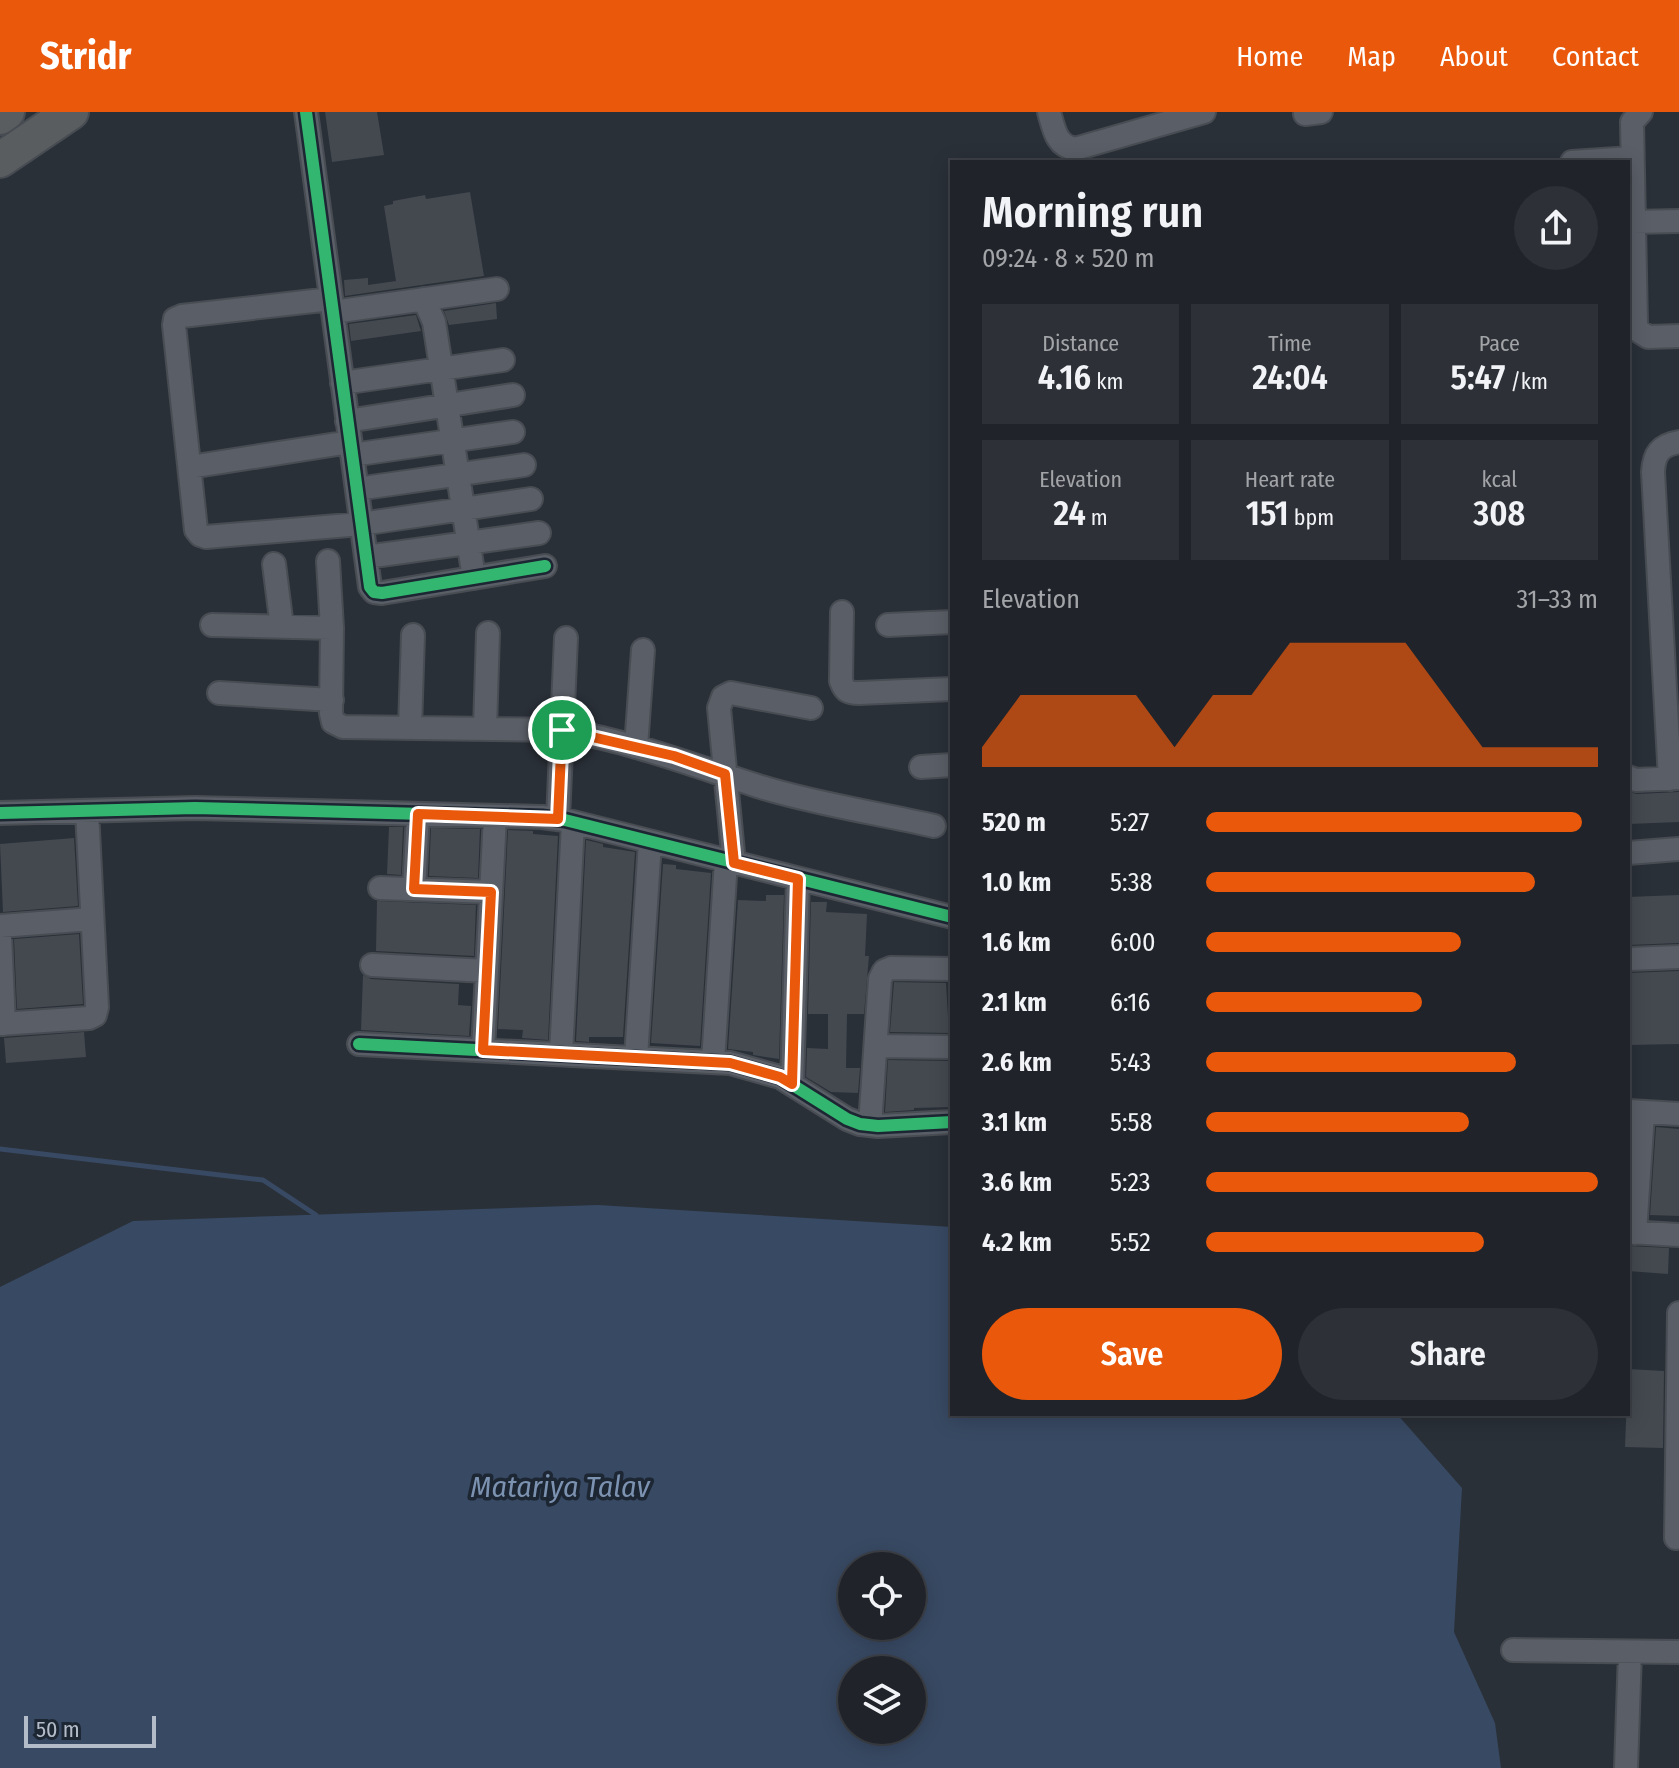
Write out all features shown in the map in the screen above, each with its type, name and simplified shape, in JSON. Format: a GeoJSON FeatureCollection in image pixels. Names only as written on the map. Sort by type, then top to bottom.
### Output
{"type":"FeatureCollection","features":[{"type":"Feature","properties":{"kind":"highway"},"geometry":{"type":"LineString","coordinates":[[0,117],[7,112]]}},
{"type":"Feature","properties":{"kind":"highway"},"geometry":{"type":"LineString","coordinates":[[0,160],[71,112]]}},
{"type":"Feature","properties":{"kind":"street"},"geometry":{"type":"LineString","coordinates":[[306,112],[370,587],[374,592],[382,593],[545,566]]}},
{"type":"Feature","properties":{"kind":"street"},"geometry":{"type":"LineString","coordinates":[[1049,112],[1058,141],[1065,147],[1075,149],[1204,112]]}},
{"type":"Feature","properties":{"kind":"street"},"geometry":{"type":"LineString","coordinates":[[1641,112],[1632,122],[1634,222],[1631,276],[1637,330],[1648,337],[1679,336]]}},
{"type":"Feature","properties":{"kind":"street"},"geometry":{"type":"LineString","coordinates":[[1608,160],[1632,158]]}},
{"type":"Feature","properties":{"kind":"street"},"geometry":{"type":"LineString","coordinates":[[1634,222],[1679,221]]}},
{"type":"Feature","properties":{"kind":"street"},"geometry":{"type":"LineString","coordinates":[[497,289],[424,299],[182,316],[175,319],[196,530],[206,537],[361,524],[531,499]]}},
{"type":"Feature","properties":{"kind":"street"},"geometry":{"type":"LineString","coordinates":[[424,299],[434,322],[474,578]]}},
{"type":"Feature","properties":{"kind":"street"},"geometry":{"type":"LineString","coordinates":[[342,383],[503,360]]}},
{"type":"Feature","properties":{"kind":"street"},"geometry":{"type":"LineString","coordinates":[[190,467],[350,439],[446,405],[513,395]]}},
{"type":"Feature","properties":{"kind":"street"},"geometry":{"type":"LineString","coordinates":[[350,439],[452,441],[513,432]]}},
{"type":"Feature","properties":{"kind":"street"},"geometry":{"type":"LineString","coordinates":[[1630,778],[1674,779],[1653,472],[1654,459],[1659,451],[1666,444],[1679,442]]}},
{"type":"Feature","properties":{"kind":"street"},"geometry":{"type":"LineString","coordinates":[[357,489],[524,465]]}},
{"type":"Feature","properties":{"kind":"street"},"geometry":{"type":"LineString","coordinates":[[366,557],[539,533]]}},
{"type":"Feature","properties":{"kind":"street"},"geometry":{"type":"LineString","coordinates":[[328,561],[333,722],[343,727],[562,730],[674,756],[794,796],[934,826]]}},
{"type":"Feature","properties":{"kind":"street"},"geometry":{"type":"LineString","coordinates":[[274,564],[282,627]]}},
{"type":"Feature","properties":{"kind":"street"},"geometry":{"type":"LineString","coordinates":[[842,612],[841,681],[844,690],[859,693],[950,689]]}},
{"type":"Feature","properties":{"kind":"street"},"geometry":{"type":"LineString","coordinates":[[888,625],[950,622]]}},
{"type":"Feature","properties":{"kind":"street"},"geometry":{"type":"LineString","coordinates":[[212,625],[332,628]]}},
{"type":"Feature","properties":{"kind":"street"},"geometry":{"type":"LineString","coordinates":[[485,729],[488,633]]}},
{"type":"Feature","properties":{"kind":"street"},"geometry":{"type":"LineString","coordinates":[[410,728],[413,635]]}},
{"type":"Feature","properties":{"kind":"street"},"geometry":{"type":"LineString","coordinates":[[561,1054],[566,821],[562,730],[566,638]]}},
{"type":"Feature","properties":{"kind":"street"},"geometry":{"type":"LineString","coordinates":[[636,747],[643,650]]}},
{"type":"Feature","properties":{"kind":"street"},"geometry":{"type":"LineString","coordinates":[[219,693],[332,700]]}},
{"type":"Feature","properties":{"kind":"street"},"geometry":{"type":"LineString","coordinates":[[713,1062],[730,862],[719,708],[723,697],[731,693],[811,708]]}},
{"type":"Feature","properties":{"kind":"street"},"geometry":{"type":"LineString","coordinates":[[921,767],[950,765]]}},
{"type":"Feature","properties":{"kind":"street"},"geometry":{"type":"LineString","coordinates":[[0,813],[195,808],[495,816],[566,821],[950,917]]}},
{"type":"Feature","properties":{"kind":"street"},"geometry":{"type":"LineString","coordinates":[[0,935],[2,1024],[89,1018],[95,1015],[87,811]]}},
{"type":"Feature","properties":{"kind":"street"},"geometry":{"type":"LineString","coordinates":[[414,889],[418,814]]}},
{"type":"Feature","properties":{"kind":"street"},"geometry":{"type":"LineString","coordinates":[[483,1050],[495,816]]}},
{"type":"Feature","properties":{"kind":"street"},"geometry":{"type":"LineString","coordinates":[[636,1058],[650,842]]}},
{"type":"Feature","properties":{"kind":"street"},"geometry":{"type":"LineString","coordinates":[[1630,853],[1679,849]]}},
{"type":"Feature","properties":{"kind":"street"},"geometry":{"type":"LineString","coordinates":[[792,1084],[798,879]]}},
{"type":"Feature","properties":{"kind":"street"},"geometry":{"type":"LineString","coordinates":[[380,888],[491,892]]}},
{"type":"Feature","properties":{"kind":"street"},"geometry":{"type":"LineString","coordinates":[[0,926],[92,919]]}},
{"type":"Feature","properties":{"kind":"street"},"geometry":{"type":"LineString","coordinates":[[1630,959],[1679,957]]}},
{"type":"Feature","properties":{"kind":"street"},"geometry":{"type":"LineString","coordinates":[[372,965],[487,971]]}},
{"type":"Feature","properties":{"kind":"street"},"geometry":{"type":"LineString","coordinates":[[870,1125],[880,979],[884,971],[891,968],[950,969]]}},
{"type":"Feature","properties":{"kind":"street"},"geometry":{"type":"LineString","coordinates":[[359,1044],[742,1065],[780,1077],[847,1119],[870,1125],[950,1122]]}},
{"type":"Feature","properties":{"kind":"street"},"geometry":{"type":"LineString","coordinates":[[876,1046],[950,1047]]}},
{"type":"Feature","properties":{"kind":"street"},"geometry":{"type":"LineString","coordinates":[[1679,1114],[1635,1112],[1631,1232],[1679,1235]]}},
{"type":"Feature","properties":{"kind":"street"},"geometry":{"type":"LineString","coordinates":[[1676,1538],[1679,1313]]}},
{"type":"Feature","properties":{"kind":"street"},"geometry":{"type":"LineString","coordinates":[[1513,1650],[1679,1652]]}},
{"type":"Feature","properties":{"kind":"street"},"geometry":{"type":"LineString","coordinates":[[1626,1768],[1630,1652]]}},
{"type":"Feature","properties":{"kind":"water","name":"Matariya Talav"},"geometry":{"type":"Polygon","coordinates":[[[598,1205],[950,1227],[950,1416],[1399,1416],[1462,1488],[1454,1632],[1495,1723],[1501,1768],[0,1768],[0,1287],[133,1221],[598,1205]]]}},
{"type":"Feature","properties":{"kind":"building"},"geometry":{"type":"Polygon","coordinates":[[[325,112],[377,112],[384,155],[332,162],[325,112]]]}},
{"type":"Feature","properties":{"kind":"building"},"geometry":{"type":"Polygon","coordinates":[[[470,192],[484,276],[345,296],[344,280],[368,278],[368,285],[396,281],[384,206],[393,204],[393,201],[425,195],[426,199],[470,192]]]}},
{"type":"Feature","properties":{"kind":"building"},"geometry":{"type":"Polygon","coordinates":[[[496,303],[497,319],[449,325],[444,311],[496,303]]]}},
{"type":"Feature","properties":{"kind":"building"},"geometry":{"type":"Polygon","coordinates":[[[416,315],[421,331],[351,341],[349,324],[416,315]]]}},
{"type":"Feature","properties":{"kind":"building"},"geometry":{"type":"Polygon","coordinates":[[[1630,792],[1679,792],[1679,822],[1630,824],[1630,792]]]}},
{"type":"Feature","properties":{"kind":"building"},"geometry":{"type":"Polygon","coordinates":[[[389,827],[403,827],[401,875],[387,874],[389,827]]]}},
{"type":"Feature","properties":{"kind":"building"},"geometry":{"type":"Polygon","coordinates":[[[431,828],[480,829],[478,878],[429,876],[431,828]]]}},
{"type":"Feature","properties":{"kind":"building"},"geometry":{"type":"Polygon","coordinates":[[[508,830],[558,836],[548,1040],[522,1038],[523,1030],[498,1029],[508,830]]]}},
{"type":"Feature","properties":{"kind":"building"},"geometry":{"type":"Polygon","coordinates":[[[74,838],[78,906],[3,912],[0,844],[74,838]]]}},
{"type":"Feature","properties":{"kind":"building"},"geometry":{"type":"Polygon","coordinates":[[[586,840],[603,844],[603,847],[635,852],[623,1037],[589,1037],[589,1042],[576,1041],[586,840]]]}},
{"type":"Feature","properties":{"kind":"building"},"geometry":{"type":"Polygon","coordinates":[[[663,864],[676,865],[676,869],[711,873],[700,1046],[651,1043],[663,864]]]}},
{"type":"Feature","properties":{"kind":"building"},"geometry":{"type":"Polygon","coordinates":[[[766,895],[784,895],[779,1059],[728,1049],[738,900],[766,901],[766,895]]]}},
{"type":"Feature","properties":{"kind":"building"},"geometry":{"type":"Polygon","coordinates":[[[1679,895],[1679,943],[1630,945],[1630,897],[1679,895]]]}},
{"type":"Feature","properties":{"kind":"building"},"geometry":{"type":"Polygon","coordinates":[[[377,901],[476,905],[474,956],[376,951],[377,901]]]}},
{"type":"Feature","properties":{"kind":"building"},"geometry":{"type":"Polygon","coordinates":[[[811,902],[827,902],[826,912],[867,914],[865,956],[869,956],[864,1014],[847,1014],[846,1068],[860,1068],[858,1093],[831,1092],[806,1077],[807,1048],[828,1049],[828,1014],[808,1014],[811,902]]]}},
{"type":"Feature","properties":{"kind":"building"},"geometry":{"type":"Polygon","coordinates":[[[79,934],[83,1004],[17,1009],[14,939],[79,934]]]}},
{"type":"Feature","properties":{"kind":"building"},"geometry":{"type":"Polygon","coordinates":[[[1679,971],[1679,1044],[1630,1045],[1630,973],[1679,971]]]}},
{"type":"Feature","properties":{"kind":"building"},"geometry":{"type":"Polygon","coordinates":[[[363,975],[371,979],[459,984],[458,1005],[471,1006],[469,1036],[361,1030],[363,975]]]}},
{"type":"Feature","properties":{"kind":"building"},"geometry":{"type":"Polygon","coordinates":[[[894,982],[946,983],[949,1033],[890,1032],[894,982]]]}},
{"type":"Feature","properties":{"kind":"building"},"geometry":{"type":"Polygon","coordinates":[[[84,1032],[86,1057],[6,1063],[4,1038],[84,1032]]]}},
{"type":"Feature","properties":{"kind":"building"},"geometry":{"type":"Polygon","coordinates":[[[888,1060],[950,1061],[950,1107],[885,1112],[888,1060]]]}},
{"type":"Feature","properties":{"kind":"building"},"geometry":{"type":"Polygon","coordinates":[[[1656,1127],[1679,1129],[1679,1216],[1650,1215],[1656,1127]]]}},
{"type":"Feature","properties":{"kind":"building"},"geometry":{"type":"Polygon","coordinates":[[[1630,1246],[1669,1248],[1668,1274],[1630,1271],[1630,1246]]]}},
{"type":"Feature","properties":{"kind":"building"},"geometry":{"type":"Polygon","coordinates":[[[1630,1369],[1664,1371],[1663,1448],[1625,1447],[1626,1416],[1630,1416],[1630,1369]]]}},
{"type":"Feature","properties":{"kind":"waterway"},"geometry":{"type":"LineString","coordinates":[[0,1149],[263,1180],[316,1215]]}},
{"type":"Feature","properties":{"kind":"cycle path"},"geometry":{"type":"LineString","coordinates":[[306,112],[370,587],[374,592],[382,593],[545,566]]}},
{"type":"Feature","properties":{"kind":"cycle path"},"geometry":{"type":"LineString","coordinates":[[0,813],[195,808],[542,817],[565,820],[950,916]]}},
{"type":"Feature","properties":{"kind":"cycle path"},"geometry":{"type":"LineString","coordinates":[[359,1044],[730,1063],[780,1077],[860,1124],[950,1122]]}},
{"type":"Feature","properties":{"kind":"route"},"geometry":{"type":"LineString","coordinates":[[562,730],[674,756],[725,774],[734,863],[798,879],[792,1084],[780,1077],[730,1063],[483,1050],[491,892],[414,889],[418,814],[558,819],[562,730]]}}]}
